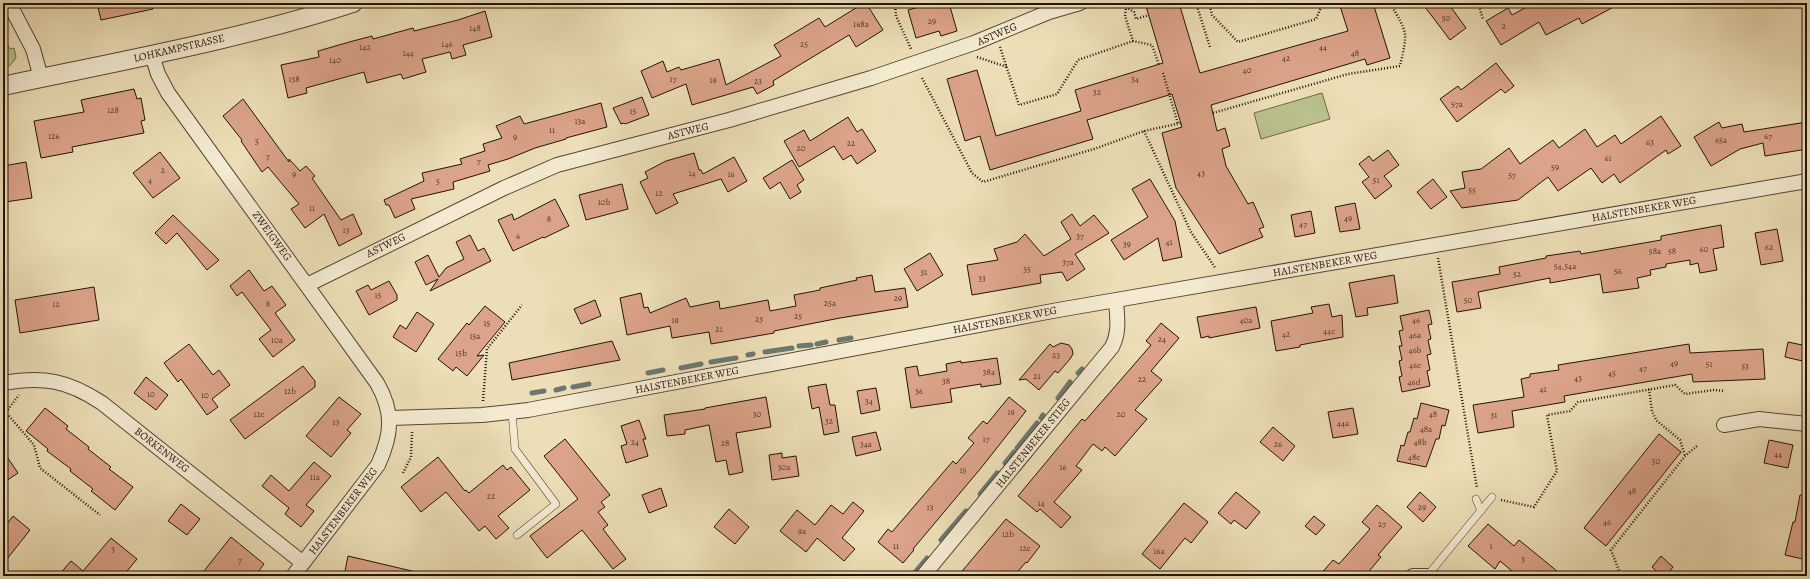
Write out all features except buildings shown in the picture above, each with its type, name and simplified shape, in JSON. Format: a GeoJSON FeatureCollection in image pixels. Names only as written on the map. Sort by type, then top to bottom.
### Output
{"type":"FeatureCollection","features":[{"type":"Feature","properties":{"kind":"street","name":"LOHKAMPSTRASSE"},"geometry":{"type":"LineString","coordinates":[[3,86],[152,55],[248,33],[353,3]]}},
{"type":"Feature","properties":{"kind":"street","name":"ASTWEG"},"geometry":{"type":"LineString","coordinates":[[307,285],[504,188],[557,165],[729,120],[871,78],[974,43],[1049,12],[1080,3]]}},
{"type":"Feature","properties":{"kind":"street"},"geometry":{"type":"LineString","coordinates":[[7,5],[33,49],[41,78]]}},
{"type":"Feature","properties":{"kind":"street","name":"ZWEIGWEG"},"geometry":{"type":"LineString","coordinates":[[152,55],[158,74],[168,93],[377,383],[387,404],[390,418]]}},
{"type":"Feature","properties":{"kind":"street","name":"HALSTENBEKER WEG"},"geometry":{"type":"LineString","coordinates":[[293,576],[378,465],[386,448],[390,418],[512,412],[1050,311],[1116,301],[1807,180]]}},
{"type":"Feature","properties":{"kind":"street","name":"HALSTENBEKER STIEG"},"geometry":{"type":"LineString","coordinates":[[923,576],[1112,347],[1117,337],[1118,325],[1116,301]]}},
{"type":"Feature","properties":{"kind":"street","name":"BORKENWEG"},"geometry":{"type":"LineString","coordinates":[[3,383],[24,379],[42,379],[62,383],[83,391],[102,403],[303,562]]}},
{"type":"Feature","properties":{"kind":"street"},"geometry":{"type":"LineString","coordinates":[[1724,425],[1759,419],[1807,424]]}},
{"type":"Feature","properties":{"kind":"street"},"geometry":{"type":"LineString","coordinates":[[1413,576],[1430,576]]}},
{"type":"Feature","properties":{"kind":"lane"},"geometry":{"type":"LineString","coordinates":[[512,412],[514,450],[556,504],[517,535]]}},
{"type":"Feature","properties":{"kind":"lane"},"geometry":{"type":"LineString","coordinates":[[1430,576],[1492,497]]}},
{"type":"Feature","properties":{"kind":"lane"},"geometry":{"type":"LineString","coordinates":[[1476,499],[1481,511]]}},
{"type":"Feature","properties":{"kind":"path"},"geometry":{"type":"LineString","coordinates":[[895,3],[896,16],[913,52]]}},
{"type":"Feature","properties":{"kind":"path"},"geometry":{"type":"LineString","coordinates":[[1125,3],[1125,16],[1133,41]]}},
{"type":"Feature","properties":{"kind":"path"},"geometry":{"type":"LineString","coordinates":[[1180,5],[1188,3]]}},
{"type":"Feature","properties":{"kind":"path"},"geometry":{"type":"LineString","coordinates":[[1210,47],[1197,5],[1208,3],[1212,15],[1238,42],[1316,19],[1323,3]]}},
{"type":"Feature","properties":{"kind":"path"},"geometry":{"type":"LineString","coordinates":[[1213,113],[1348,74],[1400,66],[1406,38],[1405,29],[1390,3]]}},
{"type":"Feature","properties":{"kind":"path"},"geometry":{"type":"LineString","coordinates":[[1478,3],[1483,19]]}},
{"type":"Feature","properties":{"kind":"path"},"geometry":{"type":"LineString","coordinates":[[1126,7],[1134,12],[1136,19],[1149,15]]}},
{"type":"Feature","properties":{"kind":"path"},"geometry":{"type":"LineString","coordinates":[[999,43],[1019,105],[1057,94],[1078,60],[1133,41],[1152,45],[1159,65]]}},
{"type":"Feature","properties":{"kind":"path"},"geometry":{"type":"LineString","coordinates":[[977,57],[1007,67]]}},
{"type":"Feature","properties":{"kind":"path"},"geometry":{"type":"LineString","coordinates":[[922,78],[972,173],[983,182],[1094,149],[1144,131],[1179,124],[1163,73]]}},
{"type":"Feature","properties":{"kind":"path"},"geometry":{"type":"LineString","coordinates":[[1144,131],[1191,232],[1224,282]]}},
{"type":"Feature","properties":{"kind":"path"},"geometry":{"type":"LineString","coordinates":[[1438,258],[1478,492],[1476,499]]}},
{"type":"Feature","properties":{"kind":"path"},"geometry":{"type":"LineString","coordinates":[[483,401],[487,349],[522,305]]}},
{"type":"Feature","properties":{"kind":"path"},"geometry":{"type":"LineString","coordinates":[[1492,497],[1534,507],[1557,471],[1547,415],[1570,412],[1578,402],[1675,385],[1685,394],[1714,390],[1725,391]]}},
{"type":"Feature","properties":{"kind":"path"},"geometry":{"type":"LineString","coordinates":[[1649,389],[1652,410],[1656,420],[1680,440],[1685,456]]}},
{"type":"Feature","properties":{"kind":"path"},"geometry":{"type":"LineString","coordinates":[[20,394],[4,411],[34,445],[40,468],[100,515]]}},
{"type":"Feature","properties":{"kind":"path"},"geometry":{"type":"LineString","coordinates":[[403,473],[411,456],[411,434],[414,428]]}},
{"type":"Feature","properties":{"kind":"path"},"geometry":{"type":"LineString","coordinates":[[1621,576],[1612,550],[1685,456],[1697,446]]}},
{"type":"Feature","properties":{"kind":"green space"},"geometry":{"type":"Polygon","coordinates":[[[3,37],[10,49],[14,48],[16,57],[8,67],[3,68],[3,37]]]}},
{"type":"Feature","properties":{"kind":"green space"},"geometry":{"type":"Polygon","coordinates":[[[1322,93],[1330,119],[1261,139],[1254,113],[1322,93]]]}},
{"type":"Feature","properties":{"kind":"waterway"},"geometry":{"type":"LineString","coordinates":[[839,340],[851,338]]}},
{"type":"Feature","properties":{"kind":"waterway"},"geometry":{"type":"LineString","coordinates":[[817,344],[826,342]]}},
{"type":"Feature","properties":{"kind":"waterway"},"geometry":{"type":"LineString","coordinates":[[799,346],[811,345]]}},
{"type":"Feature","properties":{"kind":"waterway"},"geometry":{"type":"LineString","coordinates":[[765,352],[792,348]]}},
{"type":"Feature","properties":{"kind":"waterway"},"geometry":{"type":"LineString","coordinates":[[748,355],[753,354]]}},
{"type":"Feature","properties":{"kind":"waterway"},"geometry":{"type":"LineString","coordinates":[[711,362],[736,358]]}},
{"type":"Feature","properties":{"kind":"waterway"},"geometry":{"type":"LineString","coordinates":[[681,368],[701,364]]}},
{"type":"Feature","properties":{"kind":"waterway"},"geometry":{"type":"LineString","coordinates":[[1078,373],[1082,369]]}},
{"type":"Feature","properties":{"kind":"waterway"},"geometry":{"type":"LineString","coordinates":[[648,373],[663,370]]}},
{"type":"Feature","properties":{"kind":"waterway"},"geometry":{"type":"LineString","coordinates":[[1058,398],[1070,382]]}},
{"type":"Feature","properties":{"kind":"waterway"},"geometry":{"type":"LineString","coordinates":[[573,387],[589,384]]}},
{"type":"Feature","properties":{"kind":"waterway"},"geometry":{"type":"LineString","coordinates":[[556,390],[564,388]]}},
{"type":"Feature","properties":{"kind":"waterway"},"geometry":{"type":"LineString","coordinates":[[532,393],[544,391]]}},
{"type":"Feature","properties":{"kind":"waterway"},"geometry":{"type":"LineString","coordinates":[[1017,448],[1037,423]]}},
{"type":"Feature","properties":{"kind":"waterway"},"geometry":{"type":"LineString","coordinates":[[1005,463],[1014,452]]}},
{"type":"Feature","properties":{"kind":"waterway"},"geometry":{"type":"LineString","coordinates":[[980,494],[997,473]]}},
{"type":"Feature","properties":{"kind":"waterway"},"geometry":{"type":"LineString","coordinates":[[941,540],[966,511]]}},
{"type":"Feature","properties":{"kind":"waterway"},"geometry":{"type":"LineString","coordinates":[[912,576],[927,558]]}}]}
